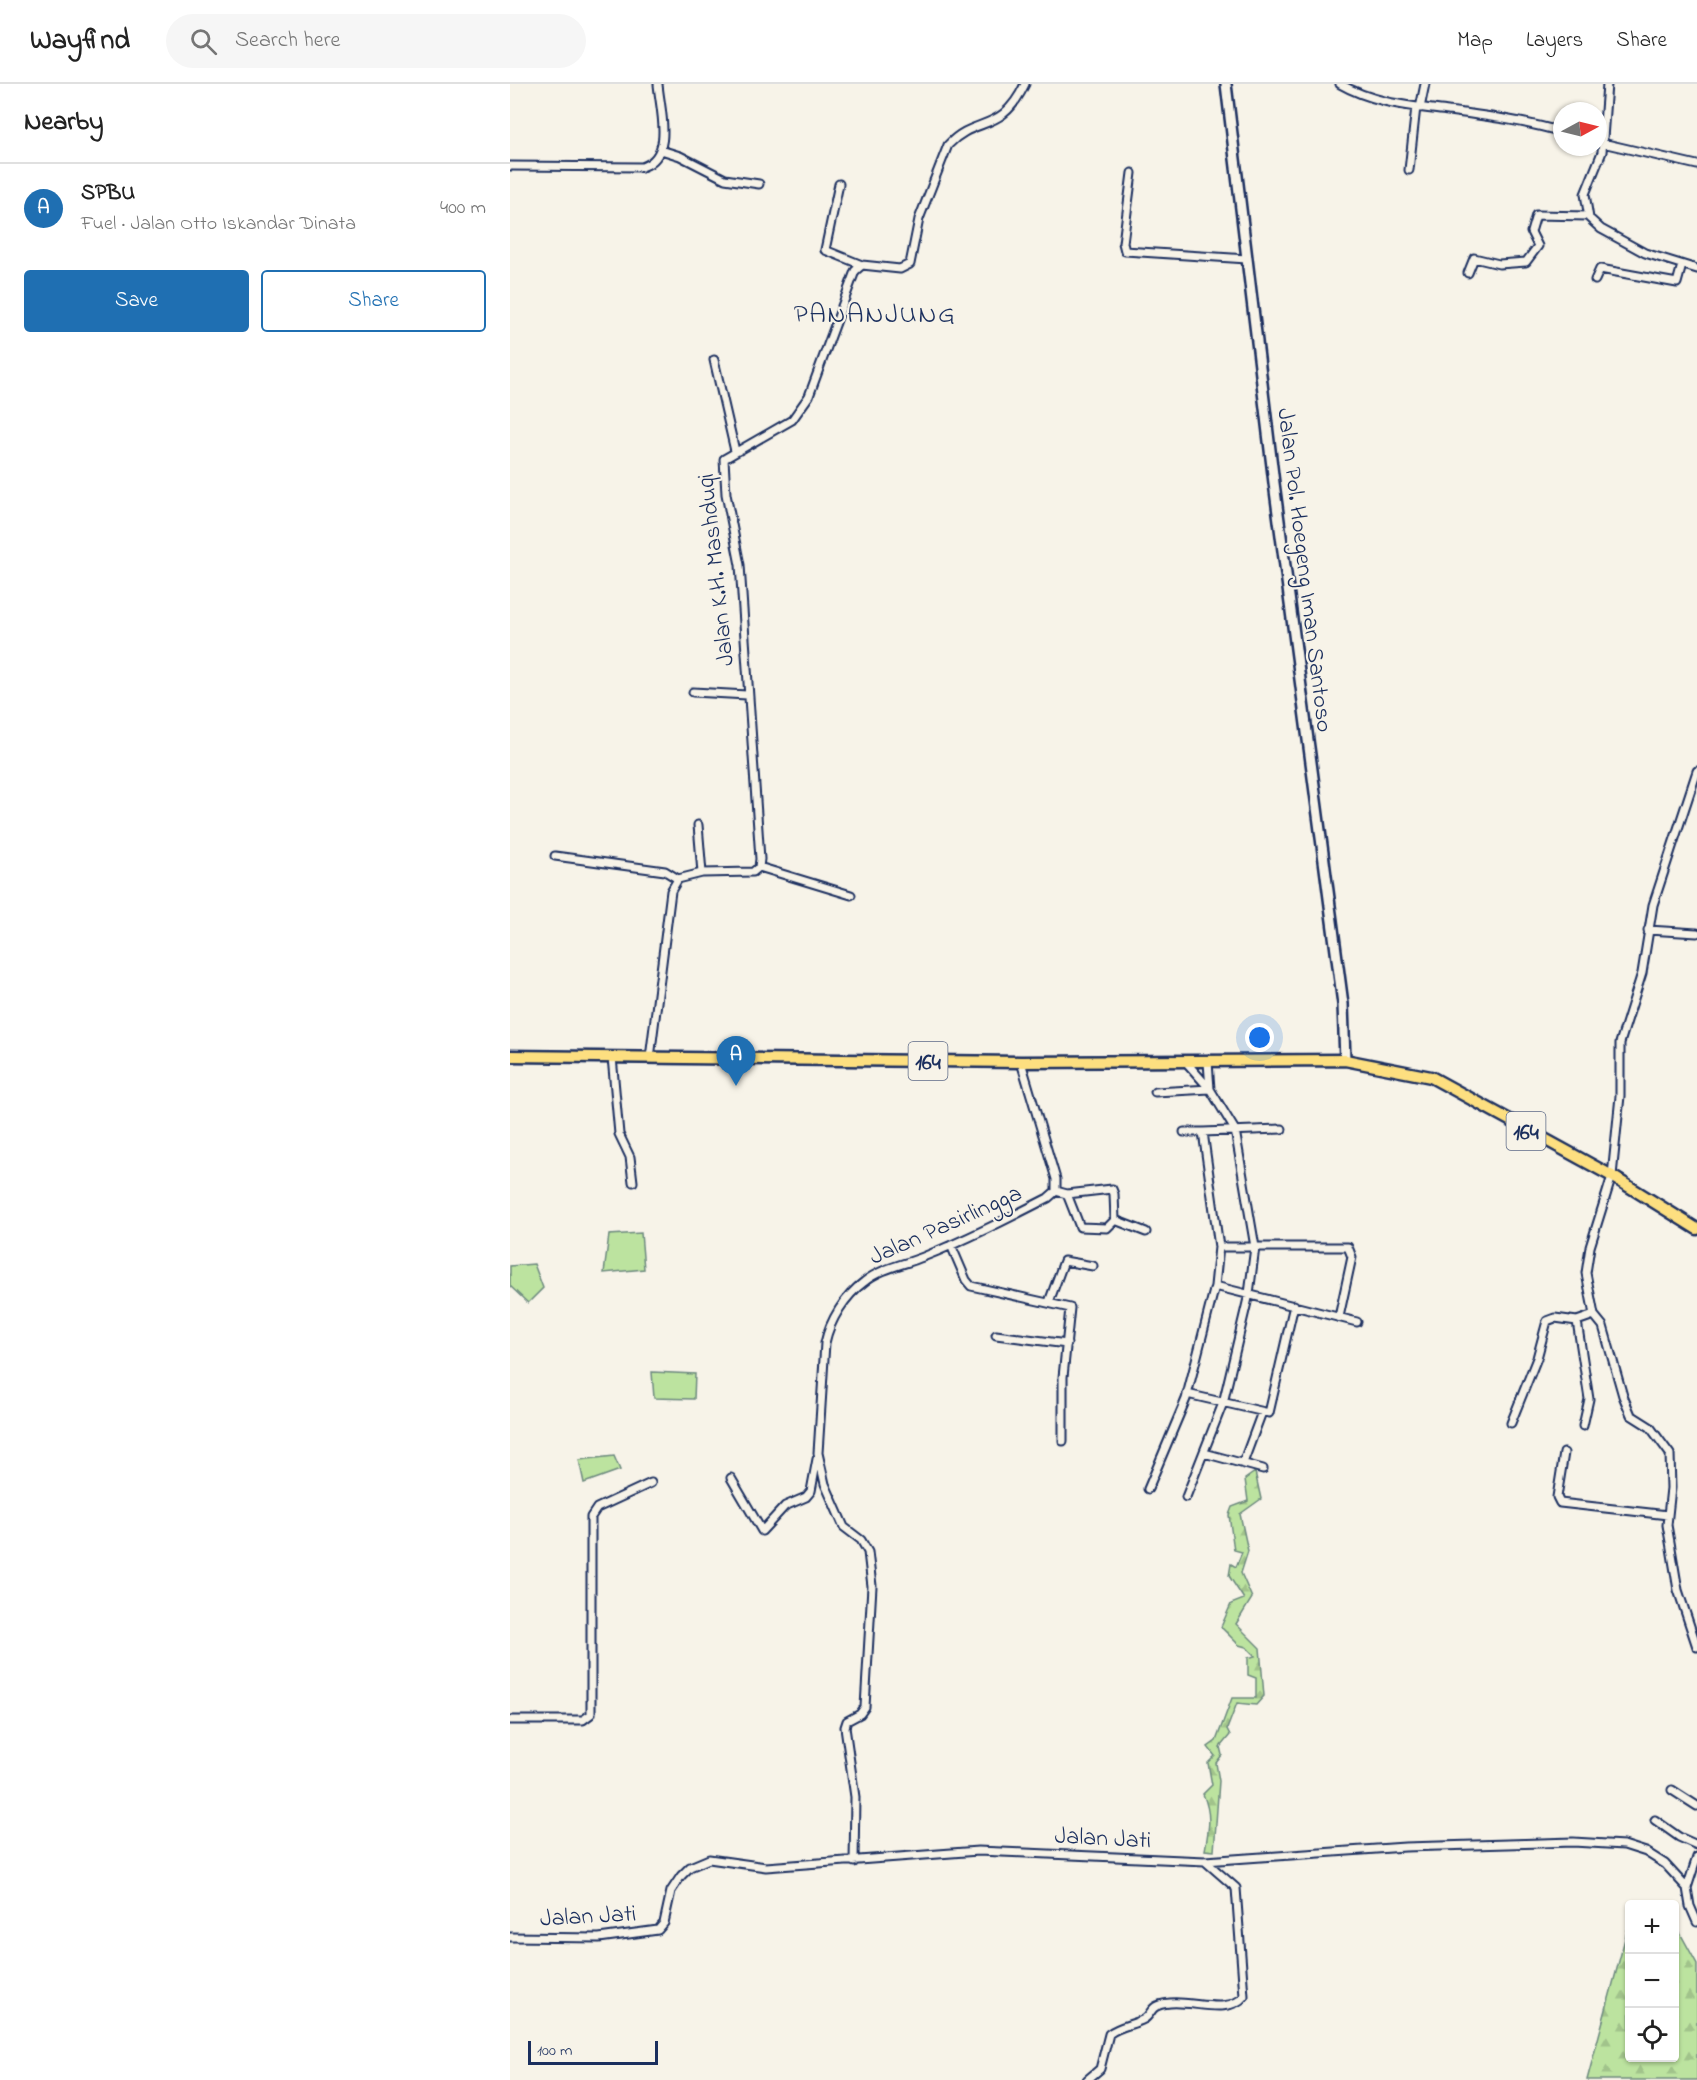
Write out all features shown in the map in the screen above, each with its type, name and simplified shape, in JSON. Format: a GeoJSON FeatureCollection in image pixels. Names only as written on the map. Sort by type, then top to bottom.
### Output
{"type":"FeatureCollection","features":[{"type":"Feature","properties":{"kind":"main road","name":"164"},"geometry":{"type":"LineString","coordinates":[[510,1056],[1021,1062],[1346,1060],[1431,1077],[1612,1176],[1697,1228]]}},
{"type":"Feature","properties":{"kind":"street"},"geometry":{"type":"LineString","coordinates":[[510,166],[642,167],[654,161],[661,150],[663,140],[658,84]]}},
{"type":"Feature","properties":{"kind":"street"},"geometry":{"type":"LineString","coordinates":[[839,184],[825,250],[862,265],[900,269],[910,264],[919,219],[948,145],[956,137],[1004,115],[1019,97],[1024,84]]}},
{"type":"Feature","properties":{"kind":"street","name":"Jalan Pol. Hoegeng Iman Santoso"},"geometry":{"type":"LineString","coordinates":[[1226,84],[1343,1004],[1346,1060]]}},
{"type":"Feature","properties":{"kind":"street"},"geometry":{"type":"LineString","coordinates":[[1340,84],[1372,98],[1418,108],[1478,115],[1553,130]]}},
{"type":"Feature","properties":{"kind":"street"},"geometry":{"type":"LineString","coordinates":[[1409,170],[1418,108],[1425,84]]}},
{"type":"Feature","properties":{"kind":"street"},"geometry":{"type":"LineString","coordinates":[[1605,102],[1607,84]]}},
{"type":"Feature","properties":{"kind":"street"},"geometry":{"type":"LineString","coordinates":[[1607,145],[1697,165]]}},
{"type":"Feature","properties":{"kind":"street"},"geometry":{"type":"LineString","coordinates":[[661,150],[680,156],[725,179],[759,184]]}},
{"type":"Feature","properties":{"kind":"street"},"geometry":{"type":"LineString","coordinates":[[1596,156],[1585,194],[1588,216],[1601,229],[1645,253],[1697,269]]}},
{"type":"Feature","properties":{"kind":"street"},"geometry":{"type":"LineString","coordinates":[[1132,173],[1123,243],[1125,251],[1247,259]]}},
{"type":"Feature","properties":{"kind":"street"},"geometry":{"type":"LineString","coordinates":[[1468,273],[1474,258],[1498,264],[1526,262],[1537,248],[1531,232],[1538,214],[1588,216]]}},
{"type":"Feature","properties":{"kind":"street","name":"Jalan K.H. Mashduqi"},"geometry":{"type":"LineString","coordinates":[[759,867],[757,801],[747,694],[740,565],[724,472],[724,459],[797,414],[809,396],[855,272],[862,265]]}},
{"type":"Feature","properties":{"kind":"street"},"geometry":{"type":"LineString","coordinates":[[1595,280],[1600,269],[1677,283],[1682,265]]}},
{"type":"Feature","properties":{"kind":"street"},"geometry":{"type":"LineString","coordinates":[[714,360],[735,451]]}},
{"type":"Feature","properties":{"kind":"street"},"geometry":{"type":"LineString","coordinates":[[693,692],[747,694]]}},
{"type":"Feature","properties":{"kind":"street"},"geometry":{"type":"LineString","coordinates":[[1697,771],[1653,905],[1642,973],[1620,1043],[1620,1095],[1612,1176],[1590,1247],[1587,1273],[1594,1315],[1603,1326],[1623,1396],[1631,1415],[1650,1427],[1670,1454],[1671,1488],[1668,1515],[1678,1590],[1697,1647]]}},
{"type":"Feature","properties":{"kind":"street"},"geometry":{"type":"LineString","coordinates":[[698,825],[702,873]]}},
{"type":"Feature","properties":{"kind":"street"},"geometry":{"type":"LineString","coordinates":[[555,856],[665,871],[678,879],[702,873],[753,872],[759,867],[851,895]]}},
{"type":"Feature","properties":{"kind":"street"},"geometry":{"type":"LineString","coordinates":[[650,1058],[671,891],[678,879]]}},
{"type":"Feature","properties":{"kind":"street"},"geometry":{"type":"LineString","coordinates":[[1648,930],[1697,933]]}},
{"type":"Feature","properties":{"kind":"street"},"geometry":{"type":"LineString","coordinates":[[612,1057],[619,1134],[630,1157],[633,1182]]}},
{"type":"Feature","properties":{"kind":"street","name":"Jalan Pasirlingga"},"geometry":{"type":"LineString","coordinates":[[854,1862],[855,1797],[845,1727],[847,1721],[860,1714],[865,1707],[872,1586],[868,1552],[861,1540],[844,1527],[825,1484],[818,1453],[822,1362],[829,1327],[836,1314],[862,1282],[951,1245],[1048,1198],[1056,1191],[1056,1179],[1021,1062]]}},
{"type":"Feature","properties":{"kind":"street"},"geometry":{"type":"LineString","coordinates":[[1186,1062],[1209,1088],[1235,1130],[1255,1247],[1249,1294],[1223,1402],[1186,1497]]}},
{"type":"Feature","properties":{"kind":"street"},"geometry":{"type":"LineString","coordinates":[[1208,1062],[1209,1088]]}},
{"type":"Feature","properties":{"kind":"street"},"geometry":{"type":"LineString","coordinates":[[1155,1092],[1209,1088]]}},
{"type":"Feature","properties":{"kind":"street"},"geometry":{"type":"LineString","coordinates":[[1184,1132],[1282,1129]]}},
{"type":"Feature","properties":{"kind":"street"},"geometry":{"type":"LineString","coordinates":[[1148,1489],[1188,1394],[1215,1286],[1219,1247],[1203,1132]]}},
{"type":"Feature","properties":{"kind":"street"},"geometry":{"type":"LineString","coordinates":[[1056,1191],[1066,1194],[1112,1190],[1115,1220],[1107,1228],[1080,1227],[1066,1194]]}},
{"type":"Feature","properties":{"kind":"street"},"geometry":{"type":"LineString","coordinates":[[1115,1220],[1146,1232]]}},
{"type":"Feature","properties":{"kind":"street"},"geometry":{"type":"LineString","coordinates":[[951,1245],[966,1280],[971,1286],[1070,1308],[1063,1377],[1063,1441]]}},
{"type":"Feature","properties":{"kind":"street"},"geometry":{"type":"LineString","coordinates":[[1219,1247],[1348,1247],[1352,1257],[1339,1317]]}},
{"type":"Feature","properties":{"kind":"street"},"geometry":{"type":"LineString","coordinates":[[1049,1302],[1064,1261],[1093,1266]]}},
{"type":"Feature","properties":{"kind":"street"},"geometry":{"type":"LineString","coordinates":[[1215,1286],[1357,1322]]}},
{"type":"Feature","properties":{"kind":"street"},"geometry":{"type":"LineString","coordinates":[[1188,1394],[1262,1412],[1270,1411],[1294,1305]]}},
{"type":"Feature","properties":{"kind":"street"},"geometry":{"type":"LineString","coordinates":[[1511,1423],[1534,1367],[1547,1321],[1555,1318],[1577,1321],[1594,1315]]}},
{"type":"Feature","properties":{"kind":"street"},"geometry":{"type":"LineString","coordinates":[[1577,1321],[1588,1399],[1583,1426]]}},
{"type":"Feature","properties":{"kind":"street"},"geometry":{"type":"LineString","coordinates":[[996,1335],[1066,1344]]}},
{"type":"Feature","properties":{"kind":"street"},"geometry":{"type":"LineString","coordinates":[[1243,1463],[1262,1412]]}},
{"type":"Feature","properties":{"kind":"street"},"geometry":{"type":"LineString","coordinates":[[730,1478],[762,1531],[785,1506],[806,1497],[811,1491],[818,1453]]}},
{"type":"Feature","properties":{"kind":"street"},"geometry":{"type":"LineString","coordinates":[[1204,1453],[1263,1469]]}},
{"type":"Feature","properties":{"kind":"street"},"geometry":{"type":"LineString","coordinates":[[1564,1454],[1557,1497],[1560,1503],[1668,1515]]}},
{"type":"Feature","properties":{"kind":"street"},"geometry":{"type":"LineString","coordinates":[[510,1720],[583,1719],[591,1714],[591,1517],[597,1508],[651,1483]]}},
{"type":"Feature","properties":{"kind":"street"},"geometry":{"type":"LineString","coordinates":[[1672,1790],[1697,1806]]}},
{"type":"Feature","properties":{"kind":"street"},"geometry":{"type":"LineString","coordinates":[[1655,1820],[1679,1837],[1697,1845]]}},
{"type":"Feature","properties":{"kind":"street","name":"Jalan Jati"},"geometry":{"type":"LineString","coordinates":[[510,1938],[599,1938],[658,1930],[664,1923],[671,1891],[681,1876],[690,1867],[709,1859],[766,1867],[978,1851],[1208,1860],[1405,1847],[1593,1842],[1624,1845],[1646,1852],[1665,1864],[1687,1888],[1690,1906],[1697,1922]]}},
{"type":"Feature","properties":{"kind":"street"},"geometry":{"type":"LineString","coordinates":[[1687,1888],[1697,1857]]}},
{"type":"Feature","properties":{"kind":"street"},"geometry":{"type":"LineString","coordinates":[[1087,2080],[1100,2068],[1109,2034],[1144,2019],[1155,2007],[1189,2002],[1220,2007],[1232,2005],[1244,1996],[1236,1888],[1208,1860]]}},
{"type":"Feature","properties":{"kind":"green space"},"geometry":{"type":"Polygon","coordinates":[[[641,1233],[644,1269],[604,1273],[609,1235],[641,1233]]]}},
{"type":"Feature","properties":{"kind":"green space"},"geometry":{"type":"Polygon","coordinates":[[[534,1264],[543,1288],[528,1303],[510,1286],[510,1266],[534,1264]]]}},
{"type":"Feature","properties":{"kind":"green space"},"geometry":{"type":"Polygon","coordinates":[[[652,1372],[695,1374],[694,1399],[654,1398],[652,1372]]]}},
{"type":"Feature","properties":{"kind":"green space"},"geometry":{"type":"Polygon","coordinates":[[[614,1456],[620,1470],[584,1483],[579,1460],[614,1456]]]}},
{"type":"Feature","properties":{"kind":"green space"},"geometry":{"type":"Polygon","coordinates":[[[1255,1472],[1261,1499],[1240,1514],[1248,1551],[1241,1573],[1252,1598],[1236,1624],[1260,1648],[1264,1696],[1256,1705],[1237,1703],[1227,1729],[1230,1735],[1220,1747],[1222,1755],[1216,1763],[1219,1781],[1214,1851],[1205,1850],[1209,1822],[1203,1794],[1212,1785],[1208,1763],[1215,1756],[1208,1747],[1216,1741],[1232,1698],[1256,1698],[1256,1678],[1248,1675],[1248,1658],[1255,1656],[1246,1647],[1239,1645],[1221,1627],[1231,1604],[1244,1599],[1229,1576],[1231,1564],[1236,1567],[1242,1552],[1234,1550],[1229,1515],[1232,1507],[1248,1501],[1245,1479],[1255,1472]]]}},
{"type":"Feature","properties":{"kind":"green space"},"geometry":{"type":"Polygon","coordinates":[[[1679,1931],[1697,1964],[1697,2080],[1587,2080],[1625,1939],[1625,2062],[1679,2062],[1679,1931]]]}},
{"type":"Feature","properties":{"kind":"place","name":"SPBU"},"geometry":{"type":"Point","coordinates":[736,1086]}},
{"type":"Feature","properties":{"kind":"district","name":"PANANJUNG"},"geometry":{"type":"Point","coordinates":[875,313]}}]}
